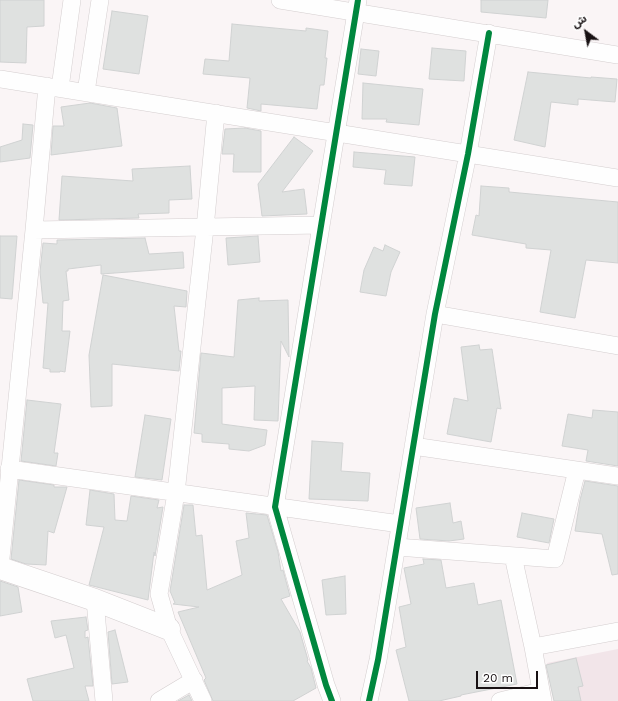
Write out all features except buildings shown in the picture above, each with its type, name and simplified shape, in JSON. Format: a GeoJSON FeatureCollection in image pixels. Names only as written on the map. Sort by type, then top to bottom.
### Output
{"type":"FeatureCollection","features":[{"type":"Feature","properties":{"kind":"street"},"geometry":{"type":"LineString","coordinates":[[72,0],[53,87],[34,230],[0,568],[95,600],[169,630]]}},
{"type":"Feature","properties":{"kind":"street"},"geometry":{"type":"LineString","coordinates":[[86,92],[100,0]]}},
{"type":"Feature","properties":{"kind":"street"},"geometry":{"type":"LineString","coordinates":[[280,0],[357,6],[489,33],[618,55]]}},
{"type":"Feature","properties":{"kind":"street"},"geometry":{"type":"LineString","coordinates":[[332,701],[326,685],[275,507],[357,6]]}},
{"type":"Feature","properties":{"kind":"street"},"geometry":{"type":"LineString","coordinates":[[369,701],[378,660],[435,314],[468,154],[489,33]]}},
{"type":"Feature","properties":{"kind":"street"},"geometry":{"type":"LineString","coordinates":[[0,78],[618,178]]}},
{"type":"Feature","properties":{"kind":"street"},"geometry":{"type":"LineString","coordinates":[[203,701],[169,630],[159,594],[176,493],[216,113]]}},
{"type":"Feature","properties":{"kind":"street"},"geometry":{"type":"LineString","coordinates":[[34,230],[321,225]]}},
{"type":"Feature","properties":{"kind":"street"},"geometry":{"type":"LineString","coordinates":[[435,314],[618,346]]}},
{"type":"Feature","properties":{"kind":"street"},"geometry":{"type":"LineString","coordinates":[[413,446],[618,476]]}},
{"type":"Feature","properties":{"kind":"street"},"geometry":{"type":"LineString","coordinates":[[10,469],[400,524]]}},
{"type":"Feature","properties":{"kind":"street"},"geometry":{"type":"LineString","coordinates":[[396,547],[555,559],[577,470]]}},
{"type":"Feature","properties":{"kind":"street"},"geometry":{"type":"LineString","coordinates":[[500,701],[542,696],[513,556]]}},
{"type":"Feature","properties":{"kind":"street"},"geometry":{"type":"LineString","coordinates":[[95,600],[104,701]]}},
{"type":"Feature","properties":{"kind":"street"},"geometry":{"type":"LineString","coordinates":[[533,647],[618,631]]}},
{"type":"Feature","properties":{"kind":"street"},"geometry":{"type":"LineString","coordinates":[[159,701],[194,680]]}},
{"type":"Feature","properties":{"kind":"shaded area"},"geometry":{"type":"Polygon","coordinates":[[[618,649],[618,701],[554,701],[547,663],[618,649]]]}},
{"type":"Feature","properties":{"kind":"cycle path"},"geometry":{"type":"LineString","coordinates":[[332,701],[326,685],[275,507],[358,0]]}},
{"type":"Feature","properties":{"kind":"cycle path"},"geometry":{"type":"LineString","coordinates":[[369,701],[378,660],[435,314],[468,154],[489,33]]}}]}
